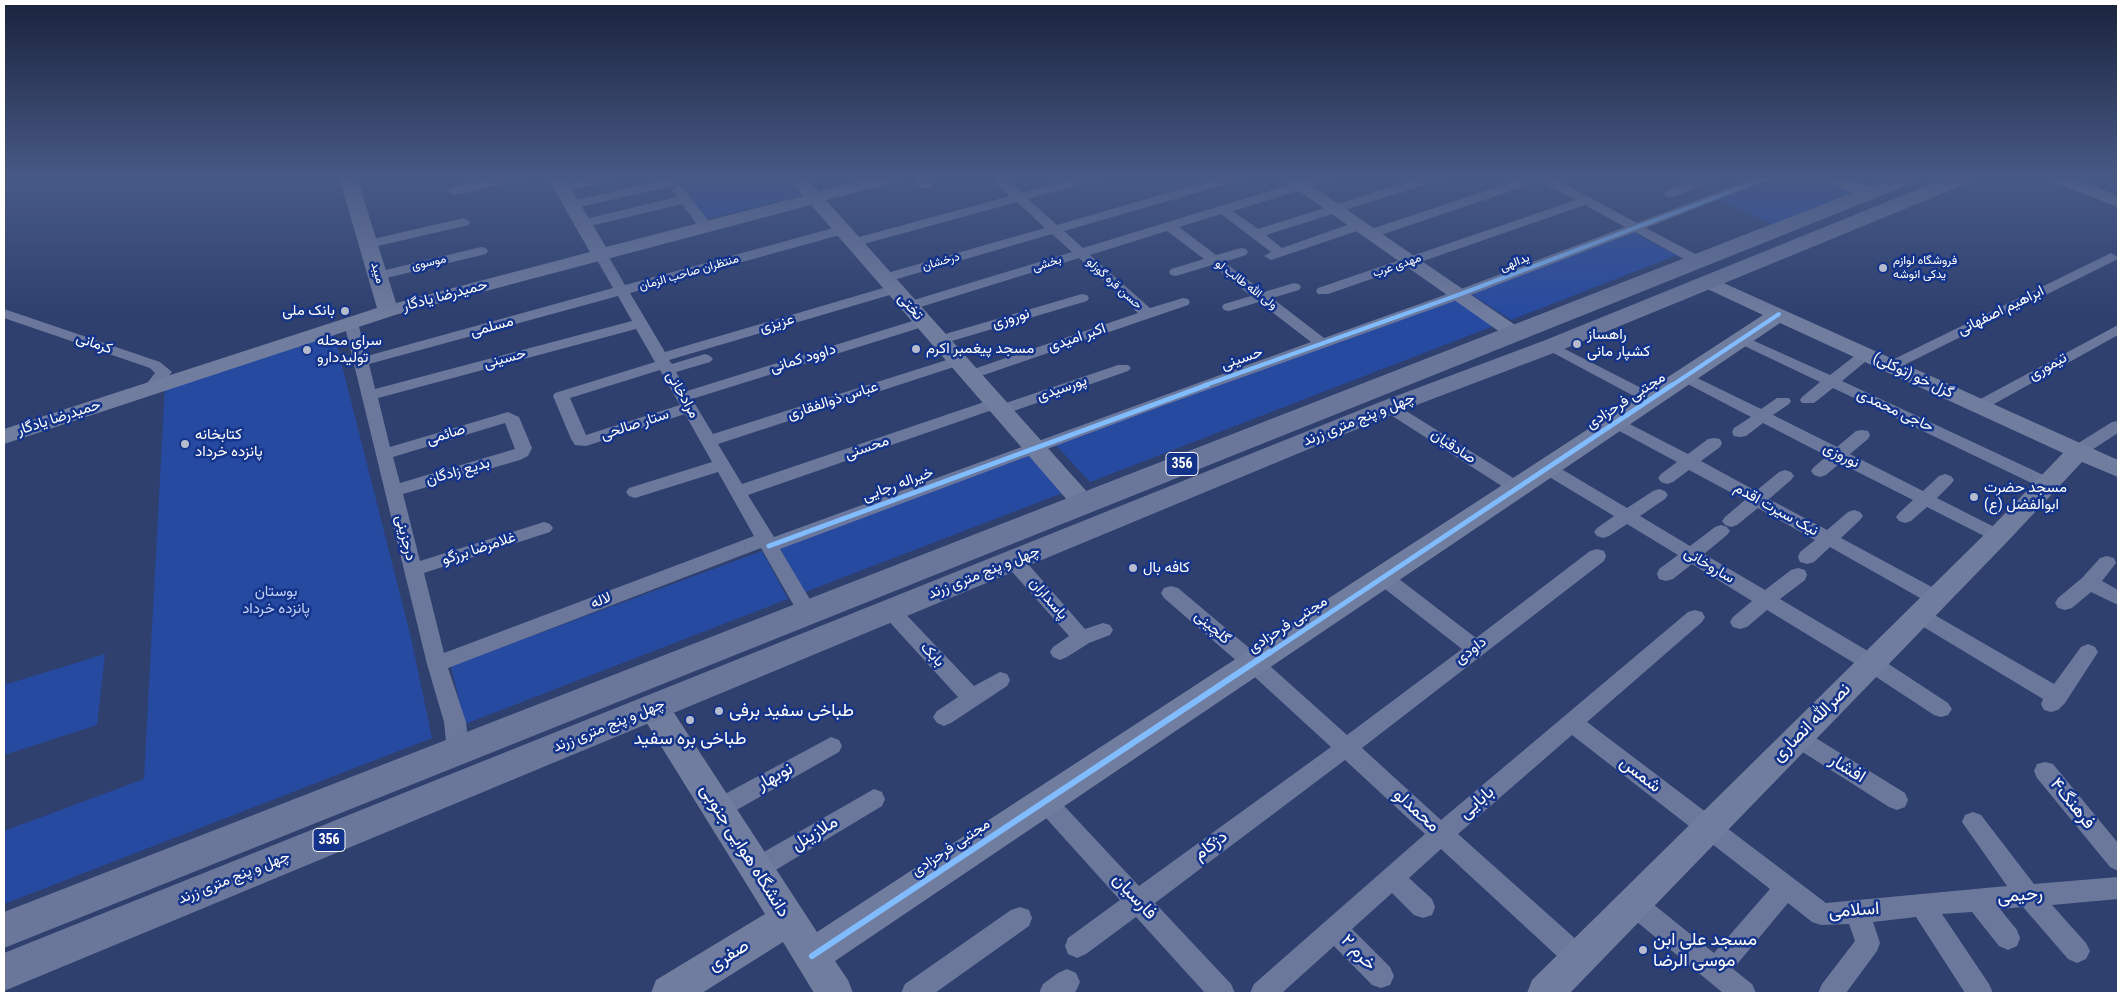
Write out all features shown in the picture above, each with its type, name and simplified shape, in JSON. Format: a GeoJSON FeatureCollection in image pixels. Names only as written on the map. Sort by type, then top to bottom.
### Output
{"type":"FeatureCollection","features":[{"type":"Feature","properties":{"kind":"main road","name":"چهل و پنج متری زرند"},"geometry":{"type":"LineString","coordinates":[[4,930],[508,731],[764,663],[1389,407],[1551,346],[1806,224]]}},
{"type":"Feature","properties":{"kind":"main road","name":"چهل و پنج متری زرند"},"geometry":{"type":"LineString","coordinates":[[4,972],[503,769],[645,695],[750,636],[1514,333],[1703,272],[1839,224]]}},
{"type":"Feature","properties":{"kind":"main road"},"geometry":{"type":"LineString","coordinates":[[750,636],[738,651],[738,658],[744,663],[764,663]]}},
{"type":"Feature","properties":{"kind":"main road"},"geometry":{"type":"LineString","coordinates":[[503,769],[531,750],[536,744],[537,739],[534,735],[528,733],[508,731]]}},
{"type":"Feature","properties":{"kind":"street","name":"میبد"},"geometry":{"type":"LineString","coordinates":[[362,224],[388,311]]}},
{"type":"Feature","properties":{"kind":"street"},"geometry":{"type":"LineString","coordinates":[[369,244],[457,224]]}},
{"type":"Feature","properties":{"kind":"street","name":"مرادخانی"},"geometry":{"type":"LineString","coordinates":[[582,224],[808,613]]}},
{"type":"Feature","properties":{"kind":"street"},"geometry":{"type":"LineString","coordinates":[[703,224],[706,227]]}},
{"type":"Feature","properties":{"kind":"street","name":"حمیدرضا یادگار"},"geometry":{"type":"LineString","coordinates":[[4,437],[388,311],[719,224]]}},
{"type":"Feature","properties":{"kind":"street","name":"تختی"},"geometry":{"type":"LineString","coordinates":[[837,224],[1084,503]]}},
{"type":"Feature","properties":{"kind":"street","name":"منتظران صاحب الزمان"},"geometry":{"type":"LineString","coordinates":[[622,292],[902,224]]}},
{"type":"Feature","properties":{"kind":"street","name":"حسن قره گوزلو"},"geometry":{"type":"LineString","coordinates":[[1048,224],[1148,314]]}},
{"type":"Feature","properties":{"kind":"street","name":"درخشان"},"geometry":{"type":"LineString","coordinates":[[890,284],[1074,224]]}},
{"type":"Feature","properties":{"kind":"street","name":"بخشی"},"geometry":{"type":"LineString","coordinates":[[910,306],[1178,224]]}},
{"type":"Feature","properties":{"kind":"street"},"geometry":{"type":"LineString","coordinates":[[1242,224],[1256,234],[1276,254],[1386,224]]}},
{"type":"Feature","properties":{"kind":"street"},"geometry":{"type":"LineString","coordinates":[[1256,234],[1290,224]]}},
{"type":"Feature","properties":{"kind":"street"},"geometry":{"type":"LineString","coordinates":[[1354,224],[1514,333]]}},
{"type":"Feature","properties":{"kind":"street","name":"مهدی عرب"},"geometry":{"type":"LineString","coordinates":[[1323,291],[1520,224]]}},
{"type":"Feature","properties":{"kind":"street"},"geometry":{"type":"LineString","coordinates":[[1627,224],[1703,272]]}},
{"type":"Feature","properties":{"kind":"street","name":"یدالهی"},"geometry":{"type":"LineString","coordinates":[[1458,295],[1647,224]]}},
{"type":"Feature","properties":{"kind":"street","name":"ولی الله طالب لو"},"geometry":{"type":"LineString","coordinates":[[1169,226],[1323,344]]}},
{"type":"Feature","properties":{"kind":"street","name":"موسوی"},"geometry":{"type":"LineString","coordinates":[[378,276],[481,251]]}},
{"type":"Feature","properties":{"kind":"street"},"geometry":{"type":"LineString","coordinates":[[1176,272],[1241,252]]}},
{"type":"Feature","properties":{"kind":"street","name":"ابراهیم اصفهانی"},"geometry":{"type":"LineString","coordinates":[[1891,366],[2111,257]]}},
{"type":"Feature","properties":{"kind":"street","name":"گزل خو (توکلی)"},"geometry":{"type":"LineString","coordinates":[[1703,272],[1779,314],[2118,469]]}},
{"type":"Feature","properties":{"kind":"street","name":"عزیزی"},"geometry":{"type":"LineString","coordinates":[[664,364],[890,284]]}},
{"type":"Feature","properties":{"kind":"street"},"geometry":{"type":"LineString","coordinates":[[1229,307],[1294,287]]}},
{"type":"Feature","properties":{"kind":"street","name":"مسلمی"},"geometry":{"type":"LineString","coordinates":[[361,362],[622,292]]}},
{"type":"Feature","properties":{"kind":"street","name":"حسینی"},"geometry":{"type":"LineString","coordinates":[[1035,448],[1458,295]]}},
{"type":"Feature","properties":{"kind":"street","name":"نوروزی"},"geometry":{"type":"LineString","coordinates":[[940,340],[1082,298]]}},
{"type":"Feature","properties":{"kind":"street","name":"اکبر امیدی"},"geometry":{"type":"LineString","coordinates":[[964,368],[1183,302]]}},
{"type":"Feature","properties":{"kind":"street","name":"کرمانی"},"geometry":{"type":"LineString","coordinates":[[4,313],[155,365],[164,372],[152,387]]}},
{"type":"Feature","properties":{"kind":"street","name":"مجتبی فرحزادی"},"geometry":{"type":"LineString","coordinates":[[812,956],[1779,314]]}},
{"type":"Feature","properties":{"kind":"street","name":"داوود کمانی"},"geometry":{"type":"LineString","coordinates":[[686,402],[924,322]]}},
{"type":"Feature","properties":{"kind":"street","name":"درجزینی"},"geometry":{"type":"LineString","coordinates":[[352,323],[437,664],[455,722],[457,741],[454,753]]}},
{"type":"Feature","properties":{"kind":"street","name":"حسینی"},"geometry":{"type":"LineString","coordinates":[[370,395],[640,323]]}},
{"type":"Feature","properties":{"kind":"street","name":"تیموری"},"geometry":{"type":"LineString","coordinates":[[1979,406],[2118,329]]}},
{"type":"Feature","properties":{"kind":"street","name":"حاجی محمدی"},"geometry":{"type":"LineString","coordinates":[[1741,339],[2048,484]]}},
{"type":"Feature","properties":{"kind":"street"},"geometry":{"type":"LineString","coordinates":[[1551,346],[1651,399]]}},
{"type":"Feature","properties":{"kind":"street"},"geometry":{"type":"LineString","coordinates":[[1808,400],[1866,354]]}},
{"type":"Feature","properties":{"kind":"street"},"geometry":{"type":"LineString","coordinates":[[664,364],[705,359]]}},
{"type":"Feature","properties":{"kind":"street","name":"ستار صالحی"},"geometry":{"type":"LineString","coordinates":[[664,364],[561,396],[580,441],[686,402]]}},
{"type":"Feature","properties":{"kind":"street","name":"عباس ذوالفقاری"},"geometry":{"type":"LineString","coordinates":[[709,441],[964,368]]}},
{"type":"Feature","properties":{"kind":"street","name":"پورسیدی"},"geometry":{"type":"LineString","coordinates":[[999,407],[1123,368]]}},
{"type":"Feature","properties":{"kind":"street","name":"نوروزی"},"geometry":{"type":"LineString","coordinates":[[1685,377],[1998,536]]}},
{"type":"Feature","properties":{"kind":"street"},"geometry":{"type":"LineString","coordinates":[[1740,432],[1783,401]]}},
{"type":"Feature","properties":{"kind":"street","name":"محسنی"},"geometry":{"type":"LineString","coordinates":[[738,492],[999,407]]}},
{"type":"Feature","properties":{"kind":"street","name":"صادقیان"},"geometry":{"type":"LineString","coordinates":[[1389,407],[1517,488]]}},
{"type":"Feature","properties":{"kind":"street","name":"صائمی"},"geometry":{"type":"LineString","coordinates":[[384,454],[508,417]]}},
{"type":"Feature","properties":{"kind":"street","name":"بدیع زادگان"},"geometry":{"type":"LineString","coordinates":[[394,491],[522,452],[524,448],[513,421],[508,417]]}},
{"type":"Feature","properties":{"kind":"street","name":"نیک سیرت اقدم"},"geometry":{"type":"LineString","coordinates":[[1616,422],[1828,538],[1928,607]]}},
{"type":"Feature","properties":{"kind":"street"},"geometry":{"type":"LineString","coordinates":[[2078,451],[2118,426]]}},
{"type":"Feature","properties":{"kind":"street"},"geometry":{"type":"LineString","coordinates":[[1820,471],[1862,435]]}},
{"type":"Feature","properties":{"kind":"street"},"geometry":{"type":"LineString","coordinates":[[1667,478],[1714,443]]}},
{"type":"Feature","properties":{"kind":"street","name":"خیراله رجایی"},"geometry":{"type":"LineString","coordinates":[[767,542],[1035,448]]}},
{"type":"Feature","properties":{"kind":"street","name":"نصرالله انصاری"},"geometry":{"type":"LineString","coordinates":[[1564,981],[1634,904],[1998,536],[2078,451]]}},
{"type":"Feature","properties":{"kind":"street"},"geometry":{"type":"LineString","coordinates":[[635,492],[722,465]]}},
{"type":"Feature","properties":{"kind":"street","name":"ساروخانی"},"geometry":{"type":"LineString","coordinates":[[1547,468],[1872,663],[1941,709]]}},
{"type":"Feature","properties":{"kind":"street"},"geometry":{"type":"LineString","coordinates":[[1666,574],[1785,476]]}},
{"type":"Feature","properties":{"kind":"street"},"geometry":{"type":"LineString","coordinates":[[1905,517],[1945,480]]}},
{"type":"Feature","properties":{"kind":"street"},"geometry":{"type":"LineString","coordinates":[[1603,532],[1659,495]]}},
{"type":"Feature","properties":{"kind":"street"},"geometry":{"type":"LineString","coordinates":[[1808,557],[1854,516]]}},
{"type":"Feature","properties":{"kind":"street","name":"غلامرضا برزگو"},"geometry":{"type":"LineString","coordinates":[[414,570],[544,528]]}},
{"type":"Feature","properties":{"kind":"street","name":"لاله"},"geometry":{"type":"LineString","coordinates":[[437,664],[767,542]]}},
{"type":"Feature","properties":{"kind":"street","name":"داودی"},"geometry":{"type":"LineString","coordinates":[[1346,748],[1597,556]]}},
{"type":"Feature","properties":{"kind":"street","name":"پاسداران"},"geometry":{"type":"LineString","coordinates":[[1014,561],[1082,638]]}},
{"type":"Feature","properties":{"kind":"street"},"geometry":{"type":"LineString","coordinates":[[2065,603],[2089,583],[2107,562]]}},
{"type":"Feature","properties":{"kind":"street"},"geometry":{"type":"LineString","coordinates":[[1740,622],[1798,575]]}},
{"type":"Feature","properties":{"kind":"street"},"geometry":{"type":"LineString","coordinates":[[1383,577],[1475,648]]}},
{"type":"Feature","properties":{"kind":"street"},"geometry":{"type":"LineString","coordinates":[[2089,583],[2118,598]]}},
{"type":"Feature","properties":{"kind":"street","name":"گلچینی"},"geometry":{"type":"LineString","coordinates":[[1172,593],[1253,663]]}},
{"type":"Feature","properties":{"kind":"street"},"geometry":{"type":"LineString","coordinates":[[1928,607],[2054,701],[2088,652]]}},
{"type":"Feature","properties":{"kind":"street","name":"بابک"},"geometry":{"type":"LineString","coordinates":[[891,611],[972,698]]}},
{"type":"Feature","properties":{"kind":"street","name":"بابایی"},"geometry":{"type":"LineString","coordinates":[[1263,993],[1441,834],[1696,617]]}},
{"type":"Feature","properties":{"kind":"street"},"geometry":{"type":"LineString","coordinates":[[1060,652],[1082,638],[1103,630]]}},
{"type":"Feature","properties":{"kind":"street","name":"محمدلو"},"geometry":{"type":"LineString","coordinates":[[1253,663],[1441,834],[1564,981]]}},
{"type":"Feature","properties":{"kind":"street"},"geometry":{"type":"LineString","coordinates":[[944,717],[1000,680]]}},
{"type":"Feature","properties":{"kind":"street","name":"دانشگاه هوایی جنوبی"},"geometry":{"type":"LineString","coordinates":[[645,695],[835,993]]}},
{"type":"Feature","properties":{"kind":"street","name":"شمس"},"geometry":{"type":"LineString","coordinates":[[1571,722],[1709,828]]}},
{"type":"Feature","properties":{"kind":"street","name":"افشار"},"geometry":{"type":"LineString","coordinates":[[1798,738],[1897,800]]}},
{"type":"Feature","properties":{"kind":"street","name":"نوبهار"},"geometry":{"type":"LineString","coordinates":[[718,809],[831,746]]}},
{"type":"Feature","properties":{"kind":"street","name":"دژکام"},"geometry":{"type":"LineString","coordinates":[[1077,946],[1346,748]]}},
{"type":"Feature","properties":{"kind":"street","name":"فرهنگ۴"},"geometry":{"type":"LineString","coordinates":[[2045,771],[2118,860]]}},
{"type":"Feature","properties":{"kind":"street","name":"ملازینل"},"geometry":{"type":"LineString","coordinates":[[756,869],[874,799]]}},
{"type":"Feature","properties":{"kind":"street","name":"فارسیان"},"geometry":{"type":"LineString","coordinates":[[1045,800],[1222,993]]}},
{"type":"Feature","properties":{"kind":"street"},"geometry":{"type":"LineString","coordinates":[[1973,822],[2029,896],[2077,951]]}},
{"type":"Feature","properties":{"kind":"street","name":"اسلامی"},"geometry":{"type":"LineString","coordinates":[[1709,828],[1821,914],[1828,915],[1922,905]]}},
{"type":"Feature","properties":{"kind":"street"},"geometry":{"type":"LineString","coordinates":[[1393,878],[1423,907]]}},
{"type":"Feature","properties":{"kind":"street"},"geometry":{"type":"LineString","coordinates":[[1715,971],[1787,887]]}},
{"type":"Feature","properties":{"kind":"street","name":"رحیمی"},"geometry":{"type":"LineString","coordinates":[[1922,905],[2118,888]]}},
{"type":"Feature","properties":{"kind":"street"},"geometry":{"type":"LineString","coordinates":[[1977,900],[2008,938]]}},
{"type":"Feature","properties":{"kind":"street"},"geometry":{"type":"LineString","coordinates":[[1634,904],[1743,993]]}},
{"type":"Feature","properties":{"kind":"street"},"geometry":{"type":"LineString","coordinates":[[1922,905],[1980,993]]}},
{"type":"Feature","properties":{"kind":"street"},"geometry":{"type":"LineString","coordinates":[[1830,993],[1868,943],[1857,911]]}},
{"type":"Feature","properties":{"kind":"street"},"geometry":{"type":"LineString","coordinates":[[914,993],[1020,918]]}},
{"type":"Feature","properties":{"kind":"street","name":"صفری"},"geometry":{"type":"LineString","coordinates":[[670,993],[788,919]]}},
{"type":"Feature","properties":{"kind":"street","name":"خرم ۲"},"geometry":{"type":"LineString","coordinates":[[1335,929],[1381,976]]}},
{"type":"Feature","properties":{"kind":"green space"},"geometry":{"type":"Polygon","coordinates":[[[1632,232],[1677,255],[1511,320],[1468,292],[1632,232]]]}},
{"type":"Feature","properties":{"kind":"green space"},"geometry":{"type":"Polygon","coordinates":[[[1454,299],[1499,324],[1090,482],[1055,444],[1454,299]]]}},
{"type":"Feature","properties":{"kind":"green space","name":"بوستان پانزده خرداد"},"geometry":{"type":"Polygon","coordinates":[[[334,334],[411,638],[432,738],[4,904],[4,831],[144,779],[165,386],[334,334]]]}},
{"type":"Feature","properties":{"kind":"green space"},"geometry":{"type":"Polygon","coordinates":[[[1031,452],[1065,492],[805,592],[778,545],[1031,452]]]}},
{"type":"Feature","properties":{"kind":"green space"},"geometry":{"type":"Polygon","coordinates":[[[762,551],[788,599],[465,724],[451,666],[762,551]]]}},
{"type":"Feature","properties":{"kind":"green space"},"geometry":{"type":"Polygon","coordinates":[[[105,654],[97,725],[4,755],[4,685],[105,654]]]}},
{"type":"Feature","properties":{"kind":"cycle path"},"geometry":{"type":"LineString","coordinates":[[769,546],[1156,403],[1458,295],[1646,224]]}},
{"type":"Feature","properties":{"kind":"cycle path"},"geometry":{"type":"LineString","coordinates":[[812,956],[1779,314]]}},
{"type":"Feature","properties":{"kind":"place","name":"فروشگاه لوازم یدکی انوشه"},"geometry":{"type":"Point","coordinates":[1883,268]}},
{"type":"Feature","properties":{"kind":"place","name":"بانک ملی"},"geometry":{"type":"Point","coordinates":[345,311]}},
{"type":"Feature","properties":{"kind":"place","name":"راهساز کشپار مانی"},"geometry":{"type":"Point","coordinates":[1577,344]}},
{"type":"Feature","properties":{"kind":"place","name":"مسجد پیغمبر اکرم"},"geometry":{"type":"Point","coordinates":[916,349]}},
{"type":"Feature","properties":{"kind":"place","name":"سرای محله تولیددارو"},"geometry":{"type":"Point","coordinates":[307,350]}},
{"type":"Feature","properties":{"kind":"place","name":"کتابخانه پانزده خرداد"},"geometry":{"type":"Point","coordinates":[185,444]}},
{"type":"Feature","properties":{"kind":"place","name":"مسجد حضرت ابوالفضل (ع)"},"geometry":{"type":"Point","coordinates":[1974,497]}},
{"type":"Feature","properties":{"kind":"place","name":"کافه بال"},"geometry":{"type":"Point","coordinates":[1133,568]}},
{"type":"Feature","properties":{"kind":"place","name":"طباخی سفید برفی"},"geometry":{"type":"Point","coordinates":[719,711]}},
{"type":"Feature","properties":{"kind":"place","name":"طباخی بره سفید"},"geometry":{"type":"Point","coordinates":[690,720]}},
{"type":"Feature","properties":{"kind":"place","name":"مسجد علی ابن موسی الرضا"},"geometry":{"type":"Point","coordinates":[1643,950]}}]}
